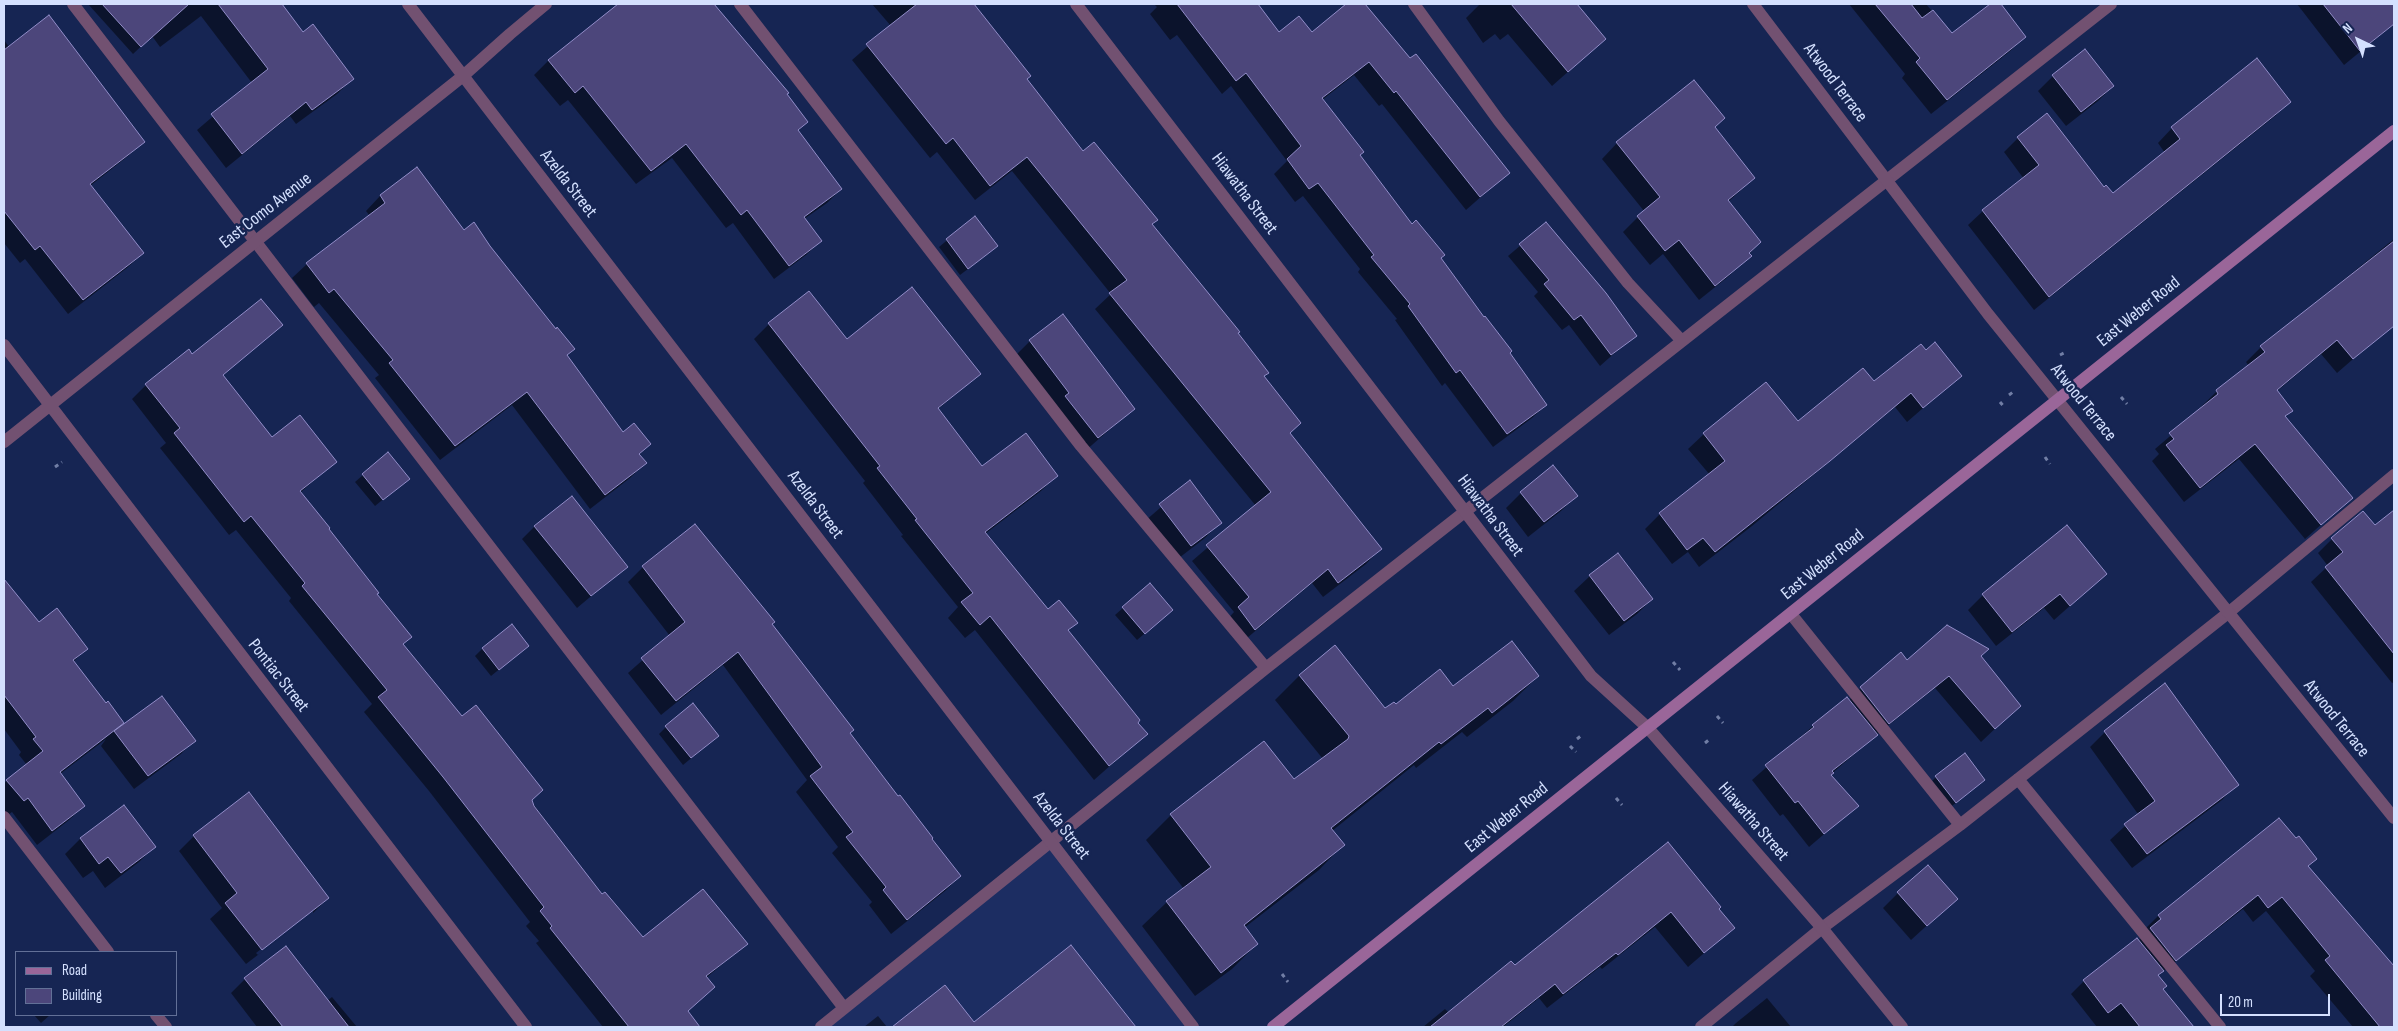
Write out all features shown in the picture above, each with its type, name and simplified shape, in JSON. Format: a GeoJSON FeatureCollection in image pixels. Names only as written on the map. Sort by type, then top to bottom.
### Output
{"type":"FeatureCollection","features":[{"type":"Feature","properties":{"kind":"street"},"geometry":{"type":"LineString","coordinates":[[73,4],[844,1008]]}},
{"type":"Feature","properties":{"kind":"street","name":"Azelda Street"},"geometry":{"type":"LineString","coordinates":[[408,4],[1194,1027]]}},
{"type":"Feature","properties":{"kind":"street","name":"East Como Avenue"},"geometry":{"type":"LineString","coordinates":[[4,442],[463,76],[546,4]]}},
{"type":"Feature","properties":{"kind":"street"},"geometry":{"type":"LineString","coordinates":[[740,4],[1082,446],[1266,668]]}},
{"type":"Feature","properties":{"kind":"street","name":"Hiawatha Street"},"geometry":{"type":"LineString","coordinates":[[1076,4],[1591,676],[1648,728],[1822,928],[1902,1027]]}},
{"type":"Feature","properties":{"kind":"street"},"geometry":{"type":"LineString","coordinates":[[1414,4],[1499,121],[1622,276],[1682,341]]}},
{"type":"Feature","properties":{"kind":"street","name":"Atwood Terrace"},"geometry":{"type":"LineString","coordinates":[[1753,4],[1988,314],[2394,818]]}},
{"type":"Feature","properties":{"kind":"street"},"geometry":{"type":"LineString","coordinates":[[820,1027],[1266,668],[1887,181],[2108,5]]}},
{"type":"Feature","properties":{"kind":"street","name":"East Weber Road"},"geometry":{"type":"LineString","coordinates":[[1273,1027],[2394,131]]}},
{"type":"Feature","properties":{"kind":"street","name":"Pontiac Street"},"geometry":{"type":"LineString","coordinates":[[4,345],[526,1027]]}},
{"type":"Feature","properties":{"kind":"street"},"geometry":{"type":"LineString","coordinates":[[1700,1027],[1822,928],[1960,825],[2228,613],[2394,475]]}},
{"type":"Feature","properties":{"kind":"street"},"geometry":{"type":"LineString","coordinates":[[1791,614],[1960,825]]}},
{"type":"Feature","properties":{"kind":"street"},"geometry":{"type":"LineString","coordinates":[[2018,779],[2220,1027]]}},
{"type":"Feature","properties":{"kind":"street"},"geometry":{"type":"LineString","coordinates":[[4,817],[107,951]]}},
{"type":"Feature","properties":{"kind":"street"},"geometry":{"type":"LineString","coordinates":[[157,1016],[166,1027]]}},
{"type":"Feature","properties":{"kind":"path"},"geometry":{"type":"LineString","coordinates":[[2008,395],[2014,392]]}},
{"type":"Feature","properties":{"kind":"path"},"geometry":{"type":"LineString","coordinates":[[2121,397],[2127,404]]}},
{"type":"Feature","properties":{"kind":"path"},"geometry":{"type":"LineString","coordinates":[[2000,402],[2005,408]]}},
{"type":"Feature","properties":{"kind":"path"},"geometry":{"type":"LineString","coordinates":[[2045,457],[2050,464]]}},
{"type":"Feature","properties":{"kind":"path"},"geometry":{"type":"LineString","coordinates":[[55,467],[63,462]]}},
{"type":"Feature","properties":{"kind":"path"},"geometry":{"type":"LineString","coordinates":[[1673,662],[1681,671]]}},
{"type":"Feature","properties":{"kind":"path"},"geometry":{"type":"LineString","coordinates":[[1717,716],[1723,723]]}},
{"type":"Feature","properties":{"kind":"path"},"geometry":{"type":"LineString","coordinates":[[1577,739],[1582,734]]}},
{"type":"Feature","properties":{"kind":"path"},"geometry":{"type":"LineString","coordinates":[[1705,743],[1710,739]]}},
{"type":"Feature","properties":{"kind":"path"},"geometry":{"type":"LineString","coordinates":[[1570,746],[1576,753]]}},
{"type":"Feature","properties":{"kind":"path"},"geometry":{"type":"LineString","coordinates":[[1616,798],[1622,805]]}},
{"type":"Feature","properties":{"kind":"path"},"geometry":{"type":"LineString","coordinates":[[1282,974],[1288,982]]}},
{"type":"Feature","properties":{"kind":"shaded area"},"geometry":{"type":"Polygon","coordinates":[[[1056,838],[1196,1027],[817,1027],[1056,838]]]}},
{"type":"Feature","properties":{"kind":"building"},"geometry":{"type":"Polygon","coordinates":[[[102,4],[189,4],[141,47],[102,4]]]}},
{"type":"Feature","properties":{"kind":"building"},"geometry":{"type":"Polygon","coordinates":[[[218,4],[282,4],[303,32],[313,24],[354,79],[312,110],[306,102],[242,154],[211,114],[268,69],[218,4]]]}},
{"type":"Feature","properties":{"kind":"building"},"geometry":{"type":"Polygon","coordinates":[[[618,4],[714,4],[789,93],[787,94],[808,122],[798,130],[842,189],[804,217],[822,241],[789,266],[747,210],[741,215],[686,144],[651,171],[583,86],[575,93],[548,60],[618,4]]]}},
{"type":"Feature","properties":{"kind":"building"},"geometry":{"type":"Polygon","coordinates":[[[917,4],[974,4],[1031,76],[1027,79],[1083,151],[1094,142],[1158,220],[1152,224],[1240,332],[1238,333],[1269,373],[1264,376],[1301,423],[1290,433],[1382,549],[1338,583],[1328,569],[1255,630],[1238,607],[1249,597],[1206,545],[1271,492],[1109,293],[1127,280],[1027,157],[990,186],[953,138],[946,144],[866,44],[917,4]]]}},
{"type":"Feature","properties":{"kind":"building"},"geometry":{"type":"Polygon","coordinates":[[[1177,4],[1258,4],[1279,32],[1299,16],[1312,32],[1346,4],[1365,4],[1410,58],[1416,54],[1510,173],[1480,197],[1396,91],[1394,93],[1369,62],[1322,98],[1364,152],[1360,155],[1412,224],[1416,220],[1445,255],[1441,258],[1484,317],[1512,351],[1510,353],[1547,405],[1507,434],[1460,370],[1456,373],[1408,306],[1410,304],[1371,257],[1374,255],[1318,183],[1309,189],[1287,159],[1301,146],[1246,73],[1236,81],[1177,4]]]}},
{"type":"Feature","properties":{"kind":"building"},"geometry":{"type":"Polygon","coordinates":[[[1511,4],[1577,4],[1606,39],[1568,72],[1511,4]]]}},
{"type":"Feature","properties":{"kind":"building"},"geometry":{"type":"Polygon","coordinates":[[[1875,4],[1911,4],[1922,18],[1933,10],[1952,33],[1990,4],[2001,4],[2026,37],[1947,100],[1916,62],[1920,58],[1875,4]]]}},
{"type":"Feature","properties":{"kind":"building"},"geometry":{"type":"Polygon","coordinates":[[[2323,4],[2394,4],[2394,24],[2360,51],[2323,4]]]}},
{"type":"Feature","properties":{"kind":"building"},"geometry":{"type":"Polygon","coordinates":[[[49,15],[145,142],[90,184],[144,253],[83,300],[40,246],[35,250],[4,211],[4,50],[49,15]]]}},
{"type":"Feature","properties":{"kind":"building"},"geometry":{"type":"Polygon","coordinates":[[[2085,49],[2114,86],[2081,112],[2052,75],[2085,49]]]}},
{"type":"Feature","properties":{"kind":"building"},"geometry":{"type":"Polygon","coordinates":[[[2257,58],[2291,102],[2049,297],[1982,210],[2039,165],[2017,137],[2047,113],[2104,187],[2106,185],[2113,193],[2180,139],[2171,127],[2257,58]]]}},
{"type":"Feature","properties":{"kind":"building"},"geometry":{"type":"Polygon","coordinates":[[[1694,80],[1725,118],[1715,127],[1755,178],[1728,200],[1761,242],[1749,253],[1752,256],[1715,286],[1679,240],[1665,251],[1637,216],[1660,197],[1616,142],[1694,80]]]}},
{"type":"Feature","properties":{"kind":"building"},"geometry":{"type":"Polygon","coordinates":[[[417,167],[464,230],[474,222],[490,246],[556,329],[557,327],[575,349],[567,355],[623,432],[634,423],[651,444],[639,454],[647,463],[605,495],[527,392],[455,446],[389,363],[393,360],[334,289],[329,293],[306,263],[385,203],[380,195],[417,167]]]}},
{"type":"Feature","properties":{"kind":"building"},"geometry":{"type":"Polygon","coordinates":[[[975,216],[998,246],[968,269],[946,239],[975,216]]]}},
{"type":"Feature","properties":{"kind":"building"},"geometry":{"type":"Polygon","coordinates":[[[1546,222],[1606,293],[1637,336],[1611,355],[1581,315],[1574,320],[1544,284],[1549,280],[1519,244],[1546,222]]]}},
{"type":"Feature","properties":{"kind":"building"},"geometry":{"type":"Polygon","coordinates":[[[2394,241],[2394,326],[2353,359],[2337,340],[2277,390],[2293,411],[2285,416],[2353,498],[2321,525],[2255,444],[2200,488],[2166,445],[2174,439],[2169,433],[2218,394],[2216,390],[2265,352],[2260,346],[2394,241]]]}},
{"type":"Feature","properties":{"kind":"building"},"geometry":{"type":"Polygon","coordinates":[[[912,287],[981,374],[938,408],[982,466],[1026,433],[1058,476],[985,532],[1048,609],[1059,600],[1078,623],[1068,630],[1140,720],[1138,723],[1148,734],[1109,766],[990,616],[980,625],[961,602],[973,593],[915,520],[917,519],[877,468],[880,466],[768,323],[809,291],[847,339],[912,287]]]}},
{"type":"Feature","properties":{"kind":"building"},"geometry":{"type":"Polygon","coordinates":[[[261,299],[283,325],[223,375],[272,437],[300,415],[337,462],[300,491],[379,593],[377,594],[412,637],[403,644],[462,716],[476,705],[543,790],[532,800],[534,806],[602,894],[605,892],[643,937],[703,889],[748,944],[706,976],[715,987],[688,1011],[700,1027],[629,1027],[550,928],[552,926],[540,911],[544,907],[378,697],[387,690],[302,586],[305,583],[251,516],[244,522],[174,433],[180,428],[145,384],[189,349],[192,354],[261,299]]]}},
{"type":"Feature","properties":{"kind":"building"},"geometry":{"type":"Polygon","coordinates":[[[1063,314],[1135,409],[1098,438],[1065,396],[1069,393],[1029,340],[1063,314]]]}},
{"type":"Feature","properties":{"kind":"building"},"geometry":{"type":"Polygon","coordinates":[[[1935,342],[1962,376],[1923,408],[1911,393],[1830,461],[1715,552],[1703,538],[1687,550],[1659,513],[1725,461],[1703,433],[1766,382],[1798,421],[1863,368],[1874,381],[1921,344],[1926,350],[1935,342]]]}},
{"type":"Feature","properties":{"kind":"building"},"geometry":{"type":"Polygon","coordinates":[[[388,452],[410,479],[383,500],[362,474],[388,452]]]}},
{"type":"Feature","properties":{"kind":"building"},"geometry":{"type":"Polygon","coordinates":[[[1553,465],[1578,496],[1544,522],[1520,492],[1553,465]]]}},
{"type":"Feature","properties":{"kind":"building"},"geometry":{"type":"Polygon","coordinates":[[[1190,480],[1222,523],[1191,546],[1159,504],[1190,480]]]}},
{"type":"Feature","properties":{"kind":"building"},"geometry":{"type":"Polygon","coordinates":[[[572,496],[628,567],[591,596],[534,526],[572,496]]]}},
{"type":"Feature","properties":{"kind":"building"},"geometry":{"type":"Polygon","coordinates":[[[2394,510],[2394,654],[2325,567],[2343,552],[2331,538],[2363,511],[2375,525],[2394,510]]]}},
{"type":"Feature","properties":{"kind":"building"},"geometry":{"type":"Polygon","coordinates":[[[695,524],[775,622],[772,624],[854,730],[850,733],[961,876],[907,920],[883,890],[886,887],[846,837],[853,832],[810,776],[822,767],[738,652],[676,701],[641,658],[685,622],[642,566],[695,524]]]}},
{"type":"Feature","properties":{"kind":"building"},"geometry":{"type":"Polygon","coordinates":[[[2067,525],[2107,574],[2070,606],[2060,594],[2012,632],[1982,594],[2067,525]]]}},
{"type":"Feature","properties":{"kind":"building"},"geometry":{"type":"Polygon","coordinates":[[[1618,553],[1653,599],[1624,621],[1589,575],[1618,553]]]}},
{"type":"Feature","properties":{"kind":"building"},"geometry":{"type":"Polygon","coordinates":[[[4,579],[39,622],[57,608],[88,649],[73,660],[124,723],[60,772],[85,806],[52,831],[28,798],[24,801],[6,780],[43,751],[33,739],[36,737],[4,695],[4,579]]]}},
{"type":"Feature","properties":{"kind":"building"},"geometry":{"type":"Polygon","coordinates":[[[1150,583],[1173,610],[1145,634],[1122,607],[1150,583]]]}},
{"type":"Feature","properties":{"kind":"building"},"geometry":{"type":"Polygon","coordinates":[[[512,624],[529,646],[499,670],[482,648],[512,624]]]}},
{"type":"Feature","properties":{"kind":"building"},"geometry":{"type":"Polygon","coordinates":[[[1947,625],[1989,649],[1981,656],[2021,706],[1995,729],[1949,676],[1889,724],[1860,687],[1901,652],[1907,660],[1947,625]]]}},
{"type":"Feature","properties":{"kind":"building"},"geometry":{"type":"Polygon","coordinates":[[[1512,641],[1539,676],[1492,713],[1488,708],[1441,744],[1439,742],[1331,828],[1345,845],[1244,925],[1258,944],[1221,973],[1166,901],[1211,867],[1170,814],[1264,741],[1294,779],[1348,739],[1349,736],[1299,675],[1335,645],[1385,708],[1394,702],[1396,704],[1440,669],[1453,686],[1512,641]]]}},
{"type":"Feature","properties":{"kind":"building"},"geometry":{"type":"Polygon","coordinates":[[[2165,683],[2239,785],[2147,854],[2124,824],[2155,801],[2104,731],[2165,683]]]}},
{"type":"Feature","properties":{"kind":"building"},"geometry":{"type":"Polygon","coordinates":[[[162,696],[196,741],[148,776],[114,731],[162,696]]]}},
{"type":"Feature","properties":{"kind":"building"},"geometry":{"type":"Polygon","coordinates":[[[1847,697],[1878,735],[1832,771],[1834,773],[1831,775],[1859,806],[1824,834],[1798,801],[1795,803],[1765,765],[1814,727],[1812,725],[1847,697]]]}},
{"type":"Feature","properties":{"kind":"building"},"geometry":{"type":"Polygon","coordinates":[[[693,703],[719,736],[691,758],[665,726],[693,703]]]}},
{"type":"Feature","properties":{"kind":"building"},"geometry":{"type":"Polygon","coordinates":[[[1965,753],[1985,780],[1956,803],[1935,776],[1965,753]]]}},
{"type":"Feature","properties":{"kind":"building"},"geometry":{"type":"Polygon","coordinates":[[[249,792],[329,898],[262,950],[225,903],[237,893],[193,835],[249,792]]]}},
{"type":"Feature","properties":{"kind":"building"},"geometry":{"type":"Polygon","coordinates":[[[124,805],[156,847],[121,873],[108,857],[99,864],[80,838],[124,805]]]}},
{"type":"Feature","properties":{"kind":"building"},"geometry":{"type":"Polygon","coordinates":[[[2279,818],[2296,838],[2299,836],[2317,859],[2308,866],[2394,966],[2394,1027],[2380,1027],[2325,960],[2330,956],[2282,897],[2268,908],[2258,895],[2176,961],[2150,928],[2161,919],[2158,915],[2279,818]]]}},
{"type":"Feature","properties":{"kind":"building"},"geometry":{"type":"Polygon","coordinates":[[[1668,842],[1721,907],[1719,909],[1735,928],[1704,953],[1671,912],[1618,955],[1616,953],[1563,994],[1555,984],[1501,1027],[1430,1027],[1511,961],[1515,965],[1668,842]]]}},
{"type":"Feature","properties":{"kind":"building"},"geometry":{"type":"Polygon","coordinates":[[[1928,865],[1958,899],[1927,926],[1897,892],[1928,865]]]}},
{"type":"Feature","properties":{"kind":"building"},"geometry":{"type":"Polygon","coordinates":[[[2137,938],[2164,971],[2158,975],[2167,986],[2163,989],[2194,1027],[2140,1027],[2121,1003],[2108,1013],[2083,980],[2137,938]]]}},
{"type":"Feature","properties":{"kind":"building"},"geometry":{"type":"Polygon","coordinates":[[[1071,945],[1136,1027],[892,1027],[945,985],[974,1022],[1071,945]]]}},
{"type":"Feature","properties":{"kind":"building"},"geometry":{"type":"Polygon","coordinates":[[[286,946],[349,1027],[283,1027],[244,978],[286,946]]]}}]}
